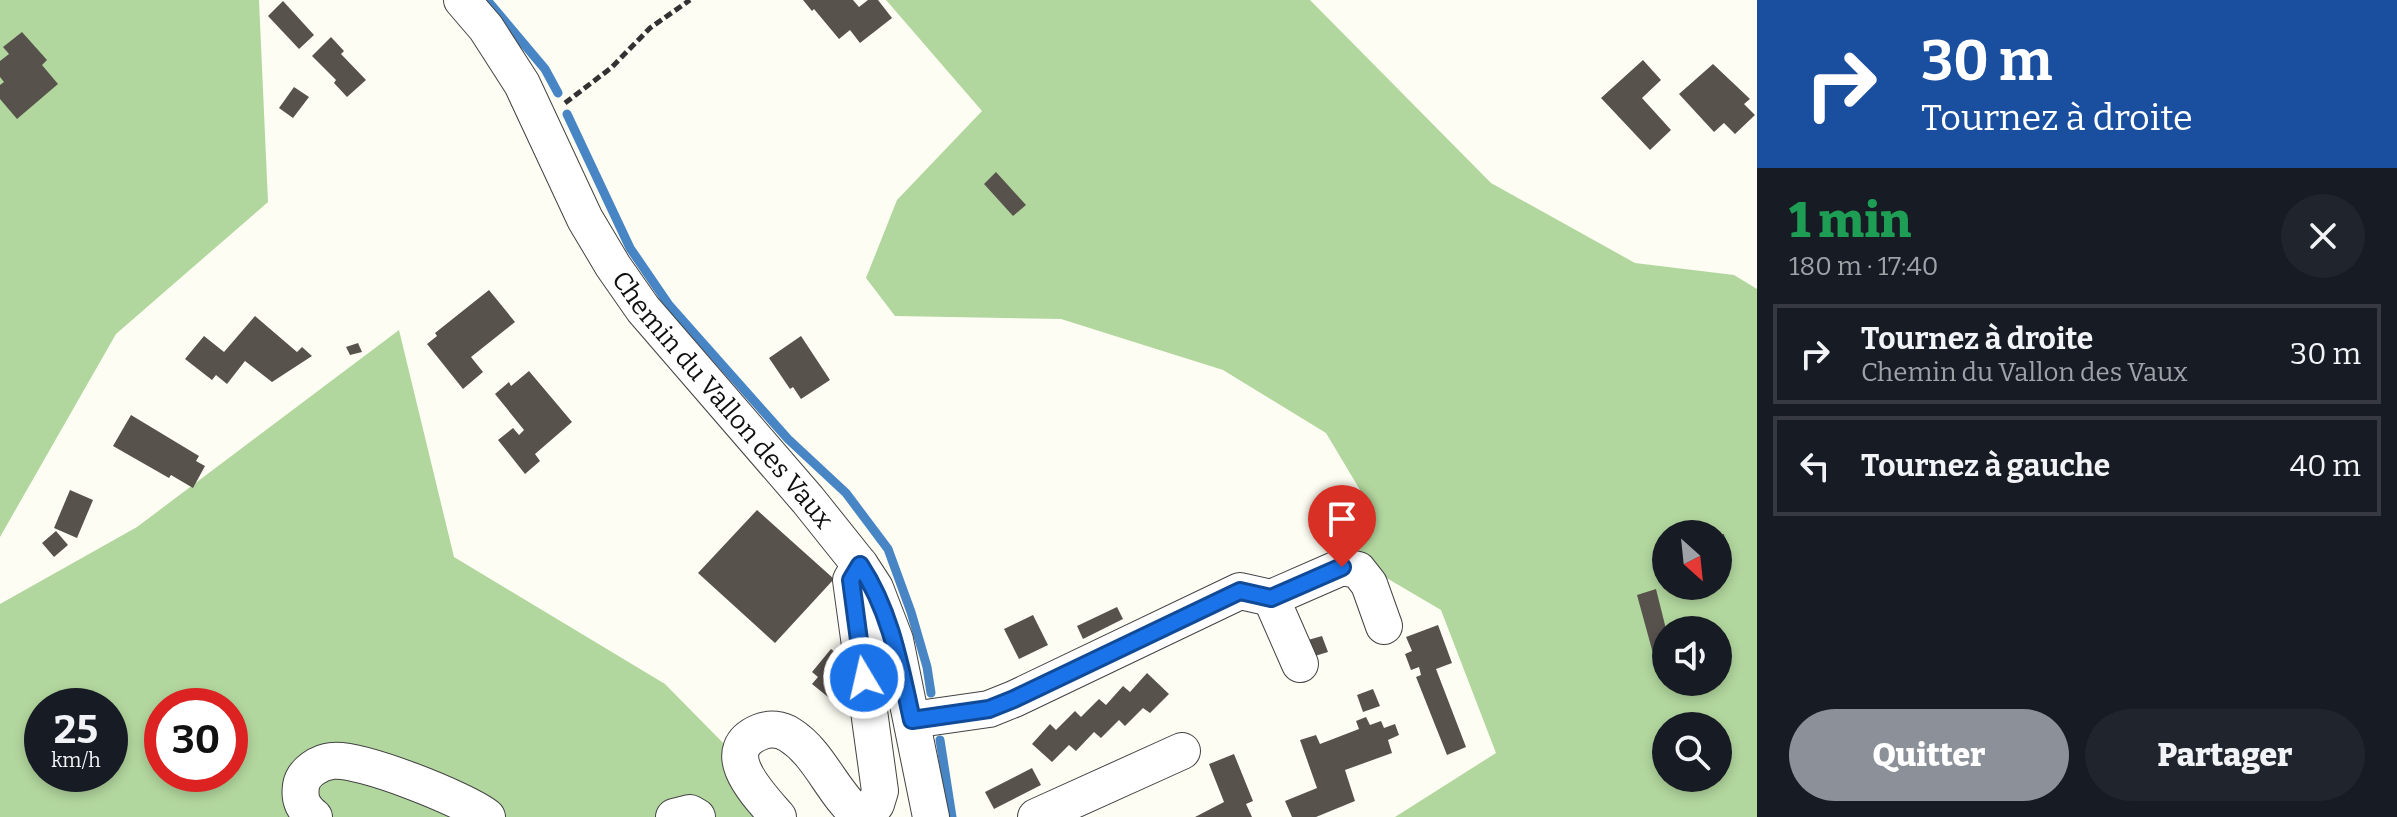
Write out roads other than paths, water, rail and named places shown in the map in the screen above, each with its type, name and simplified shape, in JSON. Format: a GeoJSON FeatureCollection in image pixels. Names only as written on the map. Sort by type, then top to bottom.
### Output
{"type":"FeatureCollection","features":[{"type":"Feature","properties":{"kind":"street","name":"Chemin du Vallon des Vaux"},"geometry":{"type":"LineString","coordinates":[[462,0],[486,28],[522,84],[585,219],[643,309],[808,500],[875,588],[895,640],[931,817]]}},
{"type":"Feature","properties":{"kind":"street"},"geometry":{"type":"LineString","coordinates":[[778,817],[742,770],[740,754],[746,741],[759,732],[775,729],[790,735],[808,752],[848,806],[859,815],[869,813],[876,804],[880,791],[851,580],[860,565]]}},
{"type":"Feature","properties":{"kind":"street"},"geometry":{"type":"LineString","coordinates":[[912,720],[989,709],[1240,591],[1271,598],[1342,567],[1358,570],[1369,584],[1384,626]]}},
{"type":"Feature","properties":{"kind":"street"},"geometry":{"type":"LineString","coordinates":[[1271,598],[1300,664]]}},
{"type":"Feature","properties":{"kind":"street"},"geometry":{"type":"LineString","coordinates":[[1036,817],[1182,751]]}},
{"type":"Feature","properties":{"kind":"street"},"geometry":{"type":"LineString","coordinates":[[314,817],[299,798],[301,780],[311,769],[332,761],[352,762],[408,781],[475,807],[487,817]]}},
{"type":"Feature","properties":{"kind":"street"},"geometry":{"type":"LineString","coordinates":[[674,817],[690,813],[697,817]]}},
{"type":"Feature","properties":{"kind":"waterway"},"geometry":{"type":"LineString","coordinates":[[487,0],[545,69],[558,93]]}},
{"type":"Feature","properties":{"kind":"waterway"},"geometry":{"type":"LineString","coordinates":[[567,114],[630,248],[669,305],[788,439],[846,493],[888,549],[911,612],[931,693]]}},
{"type":"Feature","properties":{"kind":"waterway"},"geometry":{"type":"LineString","coordinates":[[940,740],[952,817]]}}]}
